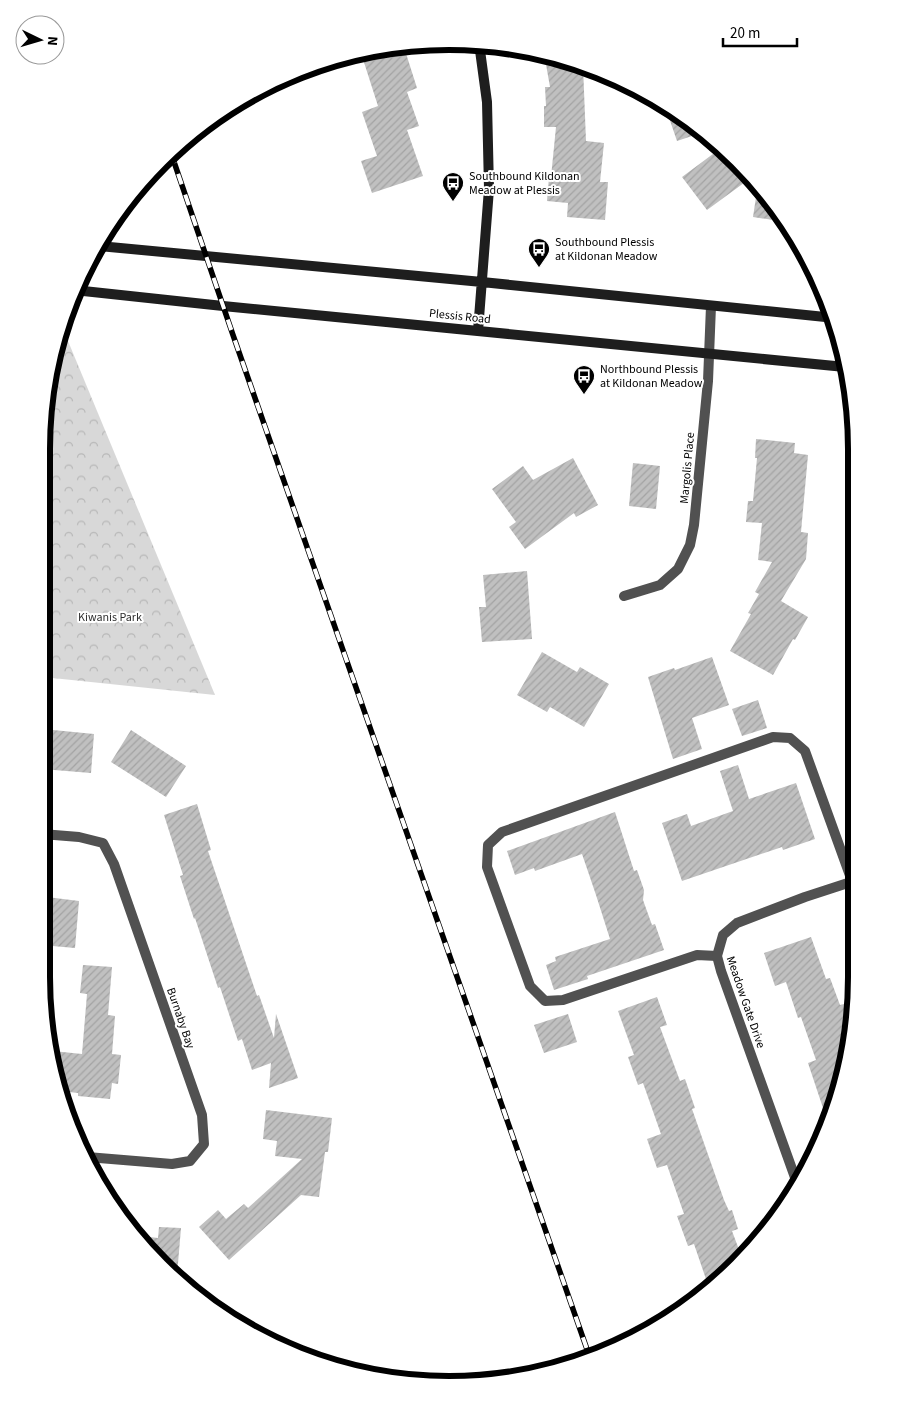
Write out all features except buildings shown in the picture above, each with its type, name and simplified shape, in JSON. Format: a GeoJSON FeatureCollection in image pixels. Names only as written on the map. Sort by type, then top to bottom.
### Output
{"type":"FeatureCollection","features":[{"type":"Feature","properties":{"kind":"main road"},"geometry":{"type":"LineString","coordinates":[[478,330],[489,189],[487,102],[481,51]]}},
{"type":"Feature","properties":{"kind":"main road"},"geometry":{"type":"LineString","coordinates":[[105,247],[826,317]]}},
{"type":"Feature","properties":{"kind":"main road","name":"Plessis Road"},"geometry":{"type":"LineString","coordinates":[[82,291],[839,366]]}},
{"type":"Feature","properties":{"kind":"street","name":"Margolis Place"},"geometry":{"type":"LineString","coordinates":[[624,596],[660,585],[678,569],[690,545],[694,526],[708,381],[711,306]]}},
{"type":"Feature","properties":{"kind":"street"},"geometry":{"type":"LineString","coordinates":[[717,956],[697,955],[563,1000],[545,1001],[530,986],[487,866],[488,845],[502,832],[773,737],[790,738],[805,751],[848,867]]}},
{"type":"Feature","properties":{"kind":"street","name":"Burnaby Bay"},"geometry":{"type":"LineString","coordinates":[[50,835],[79,837],[102,843],[114,864],[202,1116],[204,1144],[190,1162],[172,1164],[93,1158]]}},
{"type":"Feature","properties":{"kind":"street","name":"Meadow Gate Drive"},"geometry":{"type":"LineString","coordinates":[[795,1177],[717,956],[724,935],[737,923],[848,883]]}},
{"type":"Feature","properties":{"kind":"green space","name":"Kiwanis Park"},"geometry":{"type":"Polygon","coordinates":[[[66,337],[215,695],[50,678],[51,423],[53,397],[66,337]]]}},
{"type":"Feature","properties":{"kind":"railway"},"geometry":{"type":"LineString","coordinates":[[174,161],[588,1351]]}},
{"type":"Feature","properties":{"kind":"place","name":"Southbound Kildonan Meadow at Plessis"},"geometry":{"type":"Point","coordinates":[453,202]}},
{"type":"Feature","properties":{"kind":"place","name":"Southbound Plessis at Kildonan Meadow"},"geometry":{"type":"Point","coordinates":[539,268]}},
{"type":"Feature","properties":{"kind":"place","name":"Northbound Plessis at Kildonan Meadow"},"geometry":{"type":"Point","coordinates":[584,395]}}]}
